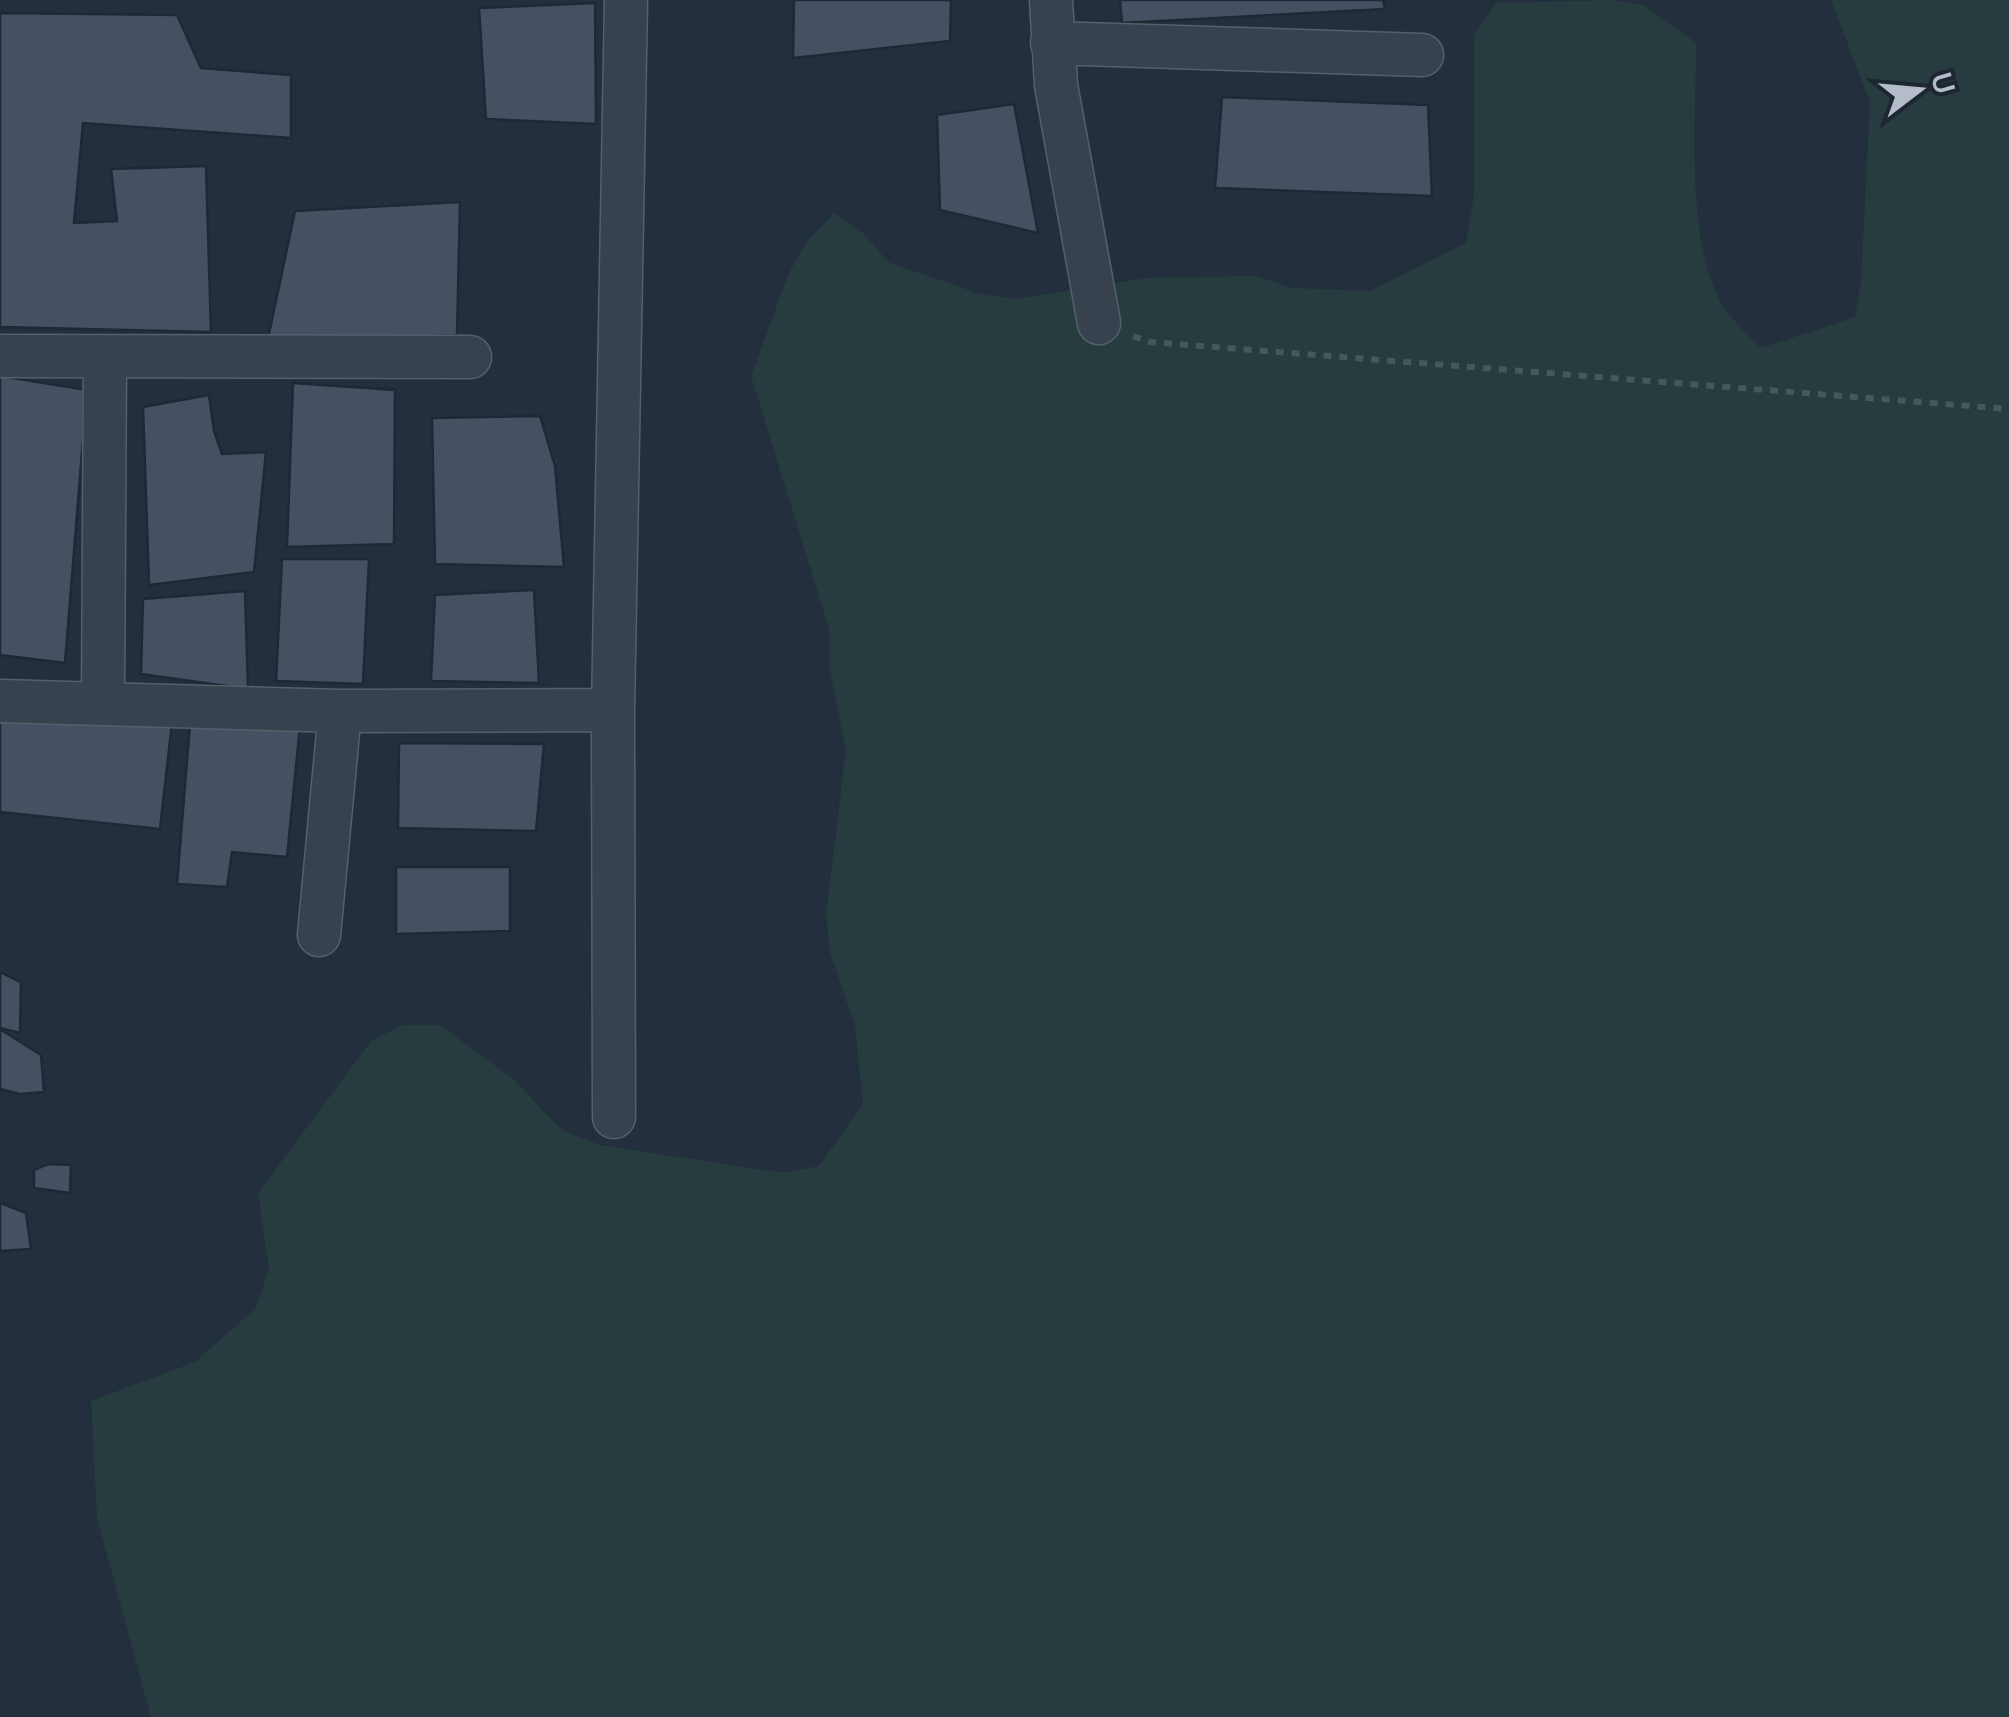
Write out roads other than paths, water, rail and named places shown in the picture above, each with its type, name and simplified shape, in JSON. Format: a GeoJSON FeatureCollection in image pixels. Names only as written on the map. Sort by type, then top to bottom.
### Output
{"type":"FeatureCollection","features":[{"type":"Feature","properties":{"kind":"street"},"geometry":{"type":"LineString","coordinates":[[614,1117],[613,710],[626,0]]}},
{"type":"Feature","properties":{"kind":"street"},"geometry":{"type":"LineString","coordinates":[[1050,0],[1056,85],[1100,323]]}},
{"type":"Feature","properties":{"kind":"street"},"geometry":{"type":"LineString","coordinates":[[1052,43],[1422,55]]}},
{"type":"Feature","properties":{"kind":"street"},"geometry":{"type":"LineString","coordinates":[[0,356],[470,357]]}},
{"type":"Feature","properties":{"kind":"street"},"geometry":{"type":"LineString","coordinates":[[103,703],[104,357]]}},
{"type":"Feature","properties":{"kind":"street"},"geometry":{"type":"LineString","coordinates":[[0,701],[340,711],[613,710]]}},
{"type":"Feature","properties":{"kind":"street"},"geometry":{"type":"LineString","coordinates":[[319,934],[340,711]]}}]}
